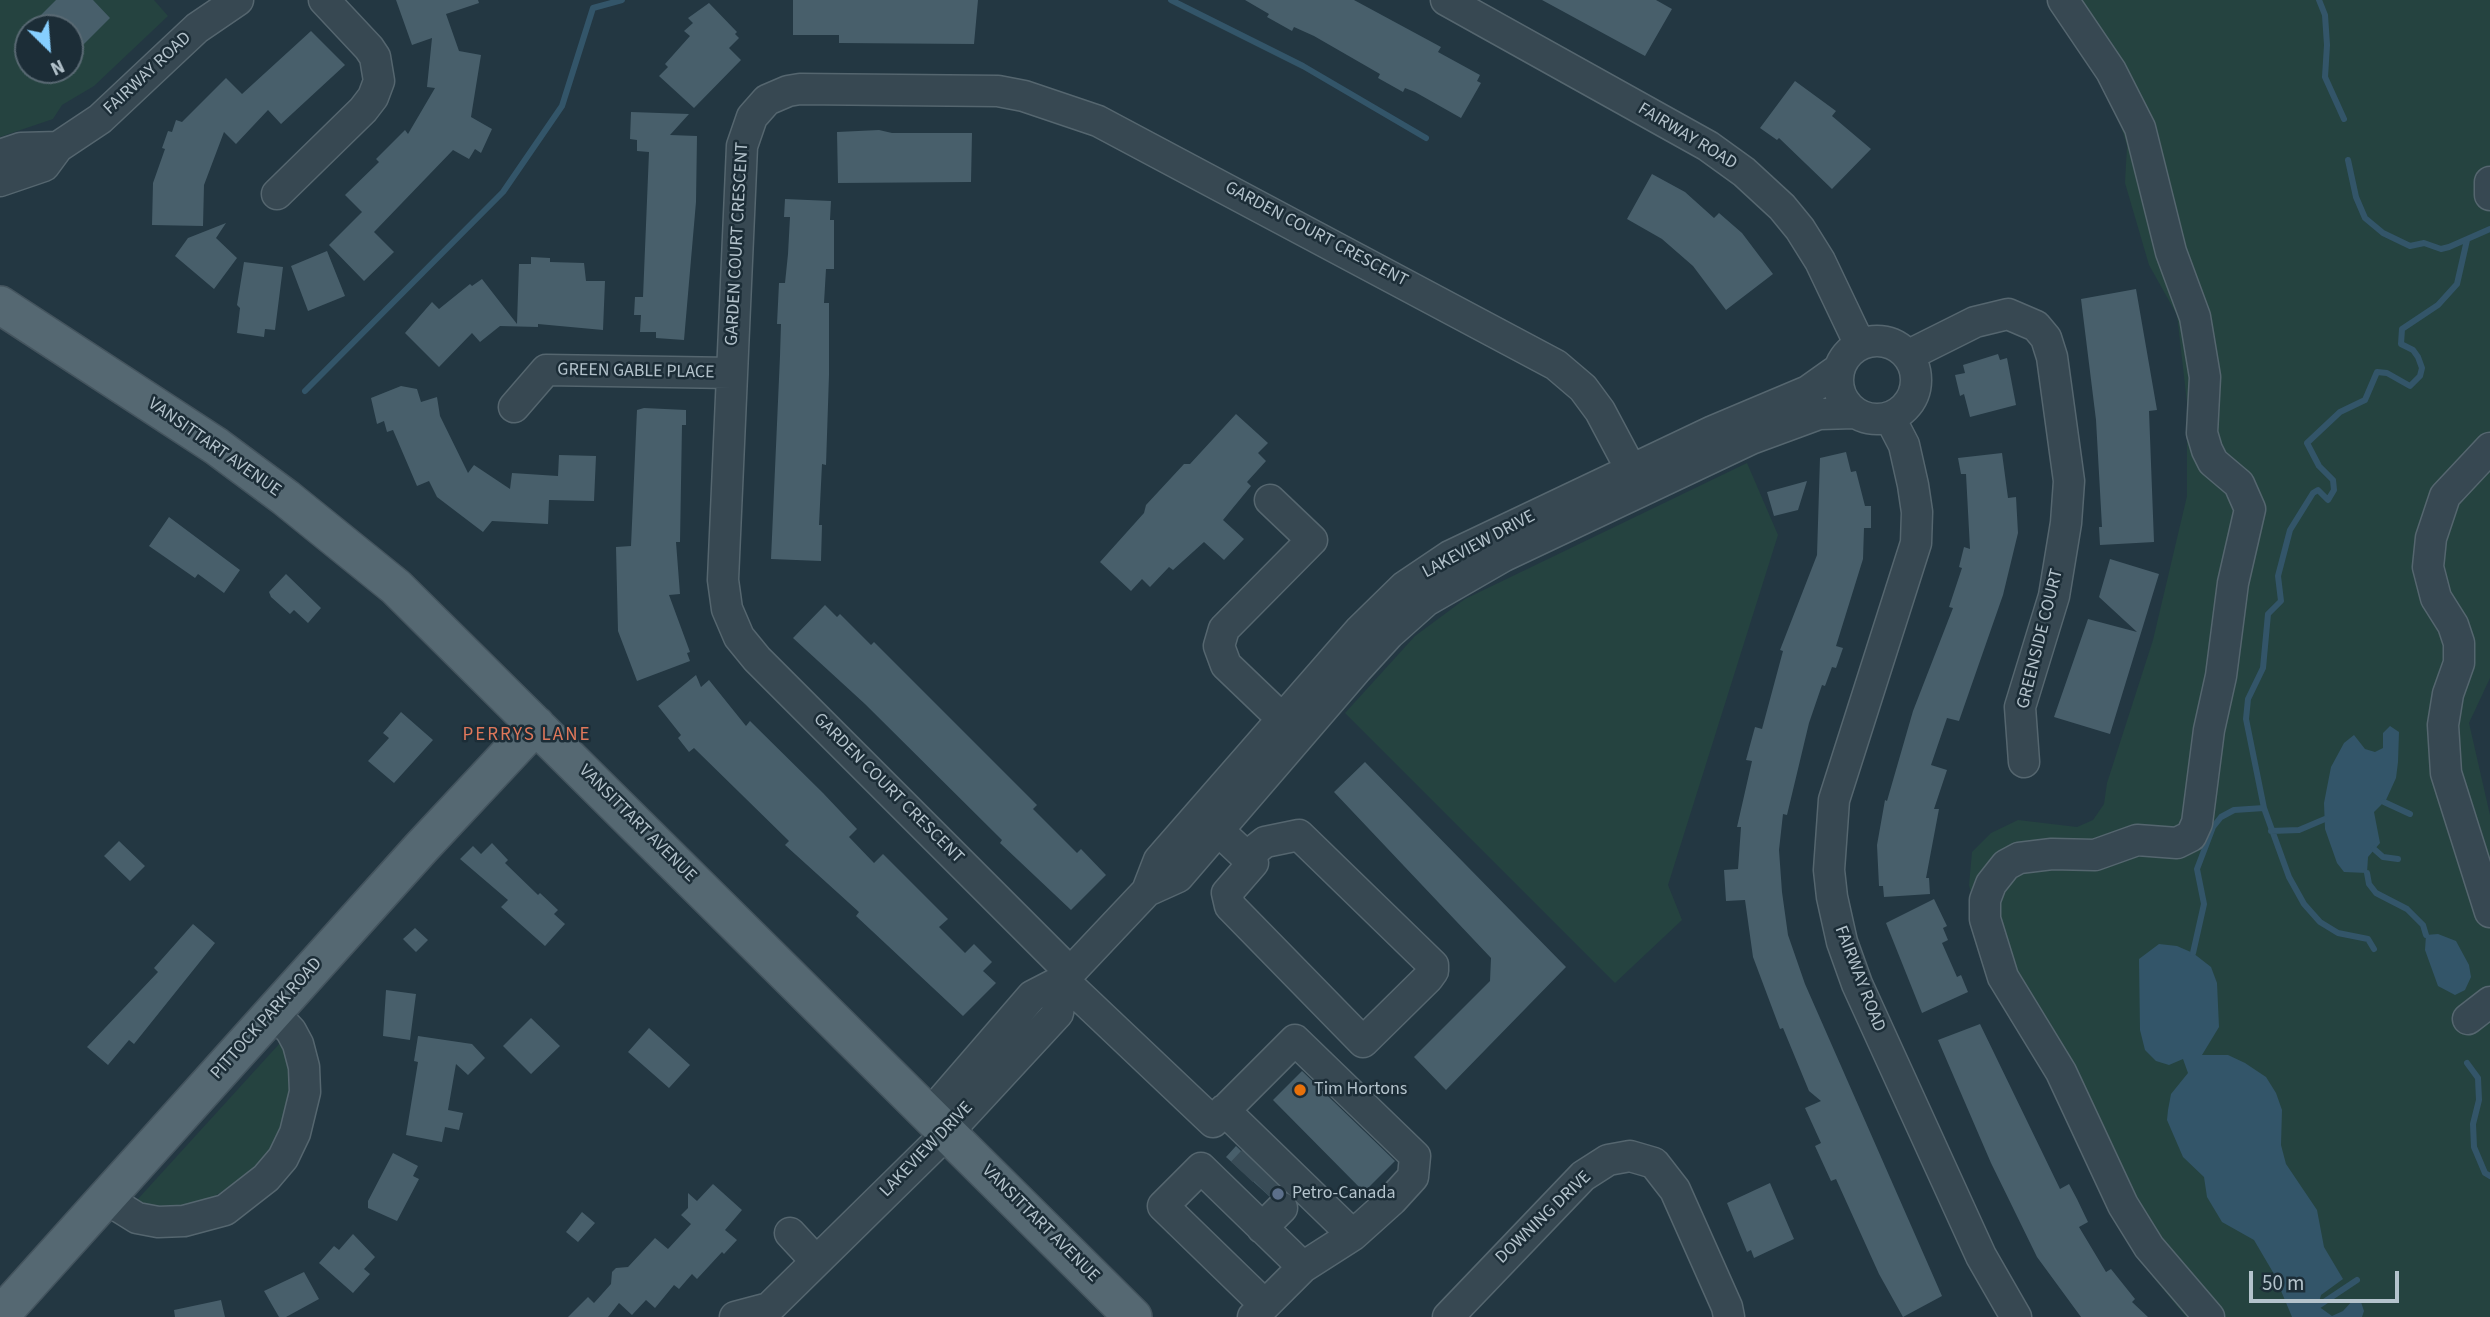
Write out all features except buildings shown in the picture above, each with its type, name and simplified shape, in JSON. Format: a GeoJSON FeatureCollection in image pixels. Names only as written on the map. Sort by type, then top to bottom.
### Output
{"type":"FeatureCollection","features":[{"type":"Feature","properties":{"kind":"main road","name":"VANSITTART AVENUE"},"geometry":{"type":"LineString","coordinates":[[0,305],[216,446],[286,498],[396,587],[1133,1317]]}},
{"type":"Feature","properties":{"kind":"main road","name":"PITTOCK PARK ROAD"},"geometry":{"type":"LineString","coordinates":[[5,1299],[105,1198],[536,725]]}},
{"type":"Feature","properties":{"kind":"street","name":"FAIRWAY ROAD"},"geometry":{"type":"LineString","coordinates":[[0,181],[44,166],[58,147],[100,119],[197,28],[238,0]]}},
{"type":"Feature","properties":{"kind":"street"},"geometry":{"type":"LineString","coordinates":[[277,194],[363,110],[373,97],[379,81],[375,57],[369,48],[324,0]]}},
{"type":"Feature","properties":{"kind":"street","name":"FAIRWAY ROAD"},"geometry":{"type":"LineString","coordinates":[[1446,0],[1708,146],[1744,172],[1782,207],[1800,229],[1820,261],[1860,345]]}},
{"type":"Feature","properties":{"kind":"street"},"geometry":{"type":"LineString","coordinates":[[2063,0],[2111,71],[2140,128],[2171,252],[2195,317],[2205,377],[2202,433],[2213,462],[2239,484],[2250,509]]}},
{"type":"Feature","properties":{"kind":"street","name":"GARDEN COURT CRESCENT"},"geometry":{"type":"LineString","coordinates":[[1266,1186],[1218,1116],[1067,976],[757,659],[739,636],[727,609],[723,580],[743,136],[759,108],[778,95],[800,89],[998,91],[1068,110],[1132,136],[1556,365],[1583,388],[1600,411],[1637,480]]}},
{"type":"Feature","properties":{"kind":"street"},"geometry":{"type":"LineString","coordinates":[[0,155],[21,148],[58,147]]}},
{"type":"Feature","properties":{"kind":"street"},"geometry":{"type":"LineString","coordinates":[[2490,182],[2490,195]]}},
{"type":"Feature","properties":{"kind":"street","name":"GREENSIDE COURT"},"geometry":{"type":"LineString","coordinates":[[1909,355],[1975,322],[2008,314],[2036,326],[2046,338],[2052,357],[2069,481],[2066,523],[2054,596],[2020,707],[2024,762]]}},
{"type":"Feature","properties":{"kind":"street"},"geometry":{"type":"LineString","coordinates":[[1878,341],[1891,343],[1909,355],[1915,370],[1914,394],[1909,404],[1890,418],[1877,420],[1855,413],[1840,394],[1839,369],[1845,358],[1860,345],[1878,341]]}},
{"type":"Feature","properties":{"kind":"street","name":"LAKEVIEW DRIVE"},"geometry":{"type":"LineString","coordinates":[[1637,480],[1808,391],[1839,369]]}},
{"type":"Feature","properties":{"kind":"street","name":"GREEN GABLE PLACE"},"geometry":{"type":"LineString","coordinates":[[514,407],[545,370],[732,373]]}},
{"type":"Feature","properties":{"kind":"street","name":"LAKEVIEW DRIVE"},"geometry":{"type":"LineString","coordinates":[[735,1317],[770,1314],[939,1123],[1059,1013],[1067,976],[1147,891],[1159,860],[1209,822],[1291,727],[1366,623],[1426,570],[1450,556],[1637,480],[1778,427],[1831,412],[1855,413]]}},
{"type":"Feature","properties":{"kind":"street","name":"FAIRWAY ROAD"},"geometry":{"type":"LineString","coordinates":[[1890,418],[1904,445],[1913,485],[1917,512],[1916,543],[1834,800],[1829,873],[1832,897],[1842,942],[1857,984],[1981,1256],[2012,1316]]}},
{"type":"Feature","properties":{"kind":"street"},"geometry":{"type":"LineString","coordinates":[[2490,448],[2445,496],[2431,538],[2428,567],[2436,598],[2453,625],[2459,643],[2459,663],[2448,694],[2443,725],[2446,773],[2490,912]]}},
{"type":"Feature","properties":{"kind":"street"},"geometry":{"type":"LineString","coordinates":[[2209,1317],[2149,1247],[2123,1205],[2058,1066],[2003,977],[1989,938],[1984,910],[1995,877],[2019,858],[2052,854],[2095,856],[2137,840],[2178,843],[2192,836],[2197,823],[2207,741],[2221,676],[2233,583],[2255,474]]}},
{"type":"Feature","properties":{"kind":"street"},"geometry":{"type":"LineString","coordinates":[[1270,500],[1312,540],[1224,629],[1219,646],[1226,665],[1291,727]]}},
{"type":"Feature","properties":{"kind":"street"},"geometry":{"type":"LineString","coordinates":[[1209,822],[1253,863],[1227,893],[1230,906],[1363,1042],[1428,978],[1433,971],[1433,965],[1299,835],[1265,842],[1247,857]]}},
{"type":"Feature","properties":{"kind":"street"},"geometry":{"type":"LineString","coordinates":[[105,1198],[137,1218],[158,1222],[184,1221],[225,1210],[247,1195],[272,1172],[295,1133],[305,1079],[298,1044],[291,1031],[273,1012]]}},
{"type":"Feature","properties":{"kind":"street"},"geometry":{"type":"LineString","coordinates":[[1295,1040],[1415,1156],[1413,1177],[1353,1235],[1303,1267],[1258,1310],[1163,1206],[1201,1168],[1218,1116],[1295,1040]]}},
{"type":"Feature","properties":{"kind":"street","name":"DOWNING DRIVE"},"geometry":{"type":"LineString","coordinates":[[1448,1317],[1583,1176],[1608,1160],[1630,1156],[1654,1163],[1675,1190],[1729,1317]]}},
{"type":"Feature","properties":{"kind":"street"},"geometry":{"type":"LineString","coordinates":[[1201,1168],[1266,1186],[1353,1235]]}},
{"type":"Feature","properties":{"kind":"street"},"geometry":{"type":"LineString","coordinates":[[1266,1186],[1303,1267]]}},
{"type":"Feature","properties":{"kind":"street"},"geometry":{"type":"LineString","coordinates":[[790,1233],[816,1261]]}},
{"type":"Feature","properties":{"kind":"green space"},"geometry":{"type":"Polygon","coordinates":[[[0,0],[154,0],[168,16],[94,86],[62,105],[53,119],[0,137],[0,0]]]}},
{"type":"Feature","properties":{"kind":"green space"},"geometry":{"type":"Polygon","coordinates":[[[2050,0],[2490,0],[2490,678],[2469,723],[2490,815],[2490,1317],[2186,1317],[2153,1277],[2129,1237],[1978,920],[1969,885],[1972,852],[1991,833],[2018,820],[2077,827],[2093,820],[2104,804],[2107,783],[2153,640],[2187,496],[2187,403],[2177,315],[2149,265],[2125,183],[2127,146],[2120,123],[2076,36],[2050,0]]]}},
{"type":"Feature","properties":{"kind":"green space"},"geometry":{"type":"Polygon","coordinates":[[[1747,463],[1778,535],[1668,885],[1682,920],[1615,983],[1345,713],[1415,636],[1465,599],[1747,463]]]}},
{"type":"Feature","properties":{"kind":"green space"},"geometry":{"type":"Polygon","coordinates":[[[280,1043],[290,1058],[292,1089],[282,1131],[259,1167],[206,1202],[169,1209],[142,1205],[137,1200],[280,1043]]]}},
{"type":"Feature","properties":{"kind":"water"},"geometry":{"type":"Polygon","coordinates":[[[2390,726],[2399,732],[2398,762],[2396,778],[2386,800],[2374,812],[2380,843],[2368,857],[2367,873],[2344,872],[2337,863],[2325,829],[2324,803],[2331,767],[2344,743],[2354,735],[2365,749],[2375,752],[2383,748],[2383,733],[2390,726]]]}},
{"type":"Feature","properties":{"kind":"water"},"geometry":{"type":"Polygon","coordinates":[[[2438,934],[2456,941],[2469,965],[2471,977],[2465,990],[2455,995],[2438,986],[2425,950],[2426,935],[2438,934]]]}},
{"type":"Feature","properties":{"kind":"water"},"geometry":{"type":"Polygon","coordinates":[[[2159,944],[2177,946],[2193,953],[2211,967],[2217,983],[2219,1027],[2202,1055],[2228,1055],[2245,1063],[2266,1077],[2276,1093],[2282,1110],[2281,1145],[2286,1164],[2317,1210],[2324,1247],[2343,1279],[2321,1295],[2318,1306],[2332,1316],[2343,1311],[2354,1299],[2360,1299],[2364,1311],[2362,1317],[2292,1317],[2274,1274],[2254,1240],[2222,1222],[2207,1197],[2204,1177],[2183,1157],[2167,1120],[2171,1094],[2188,1073],[2183,1059],[2169,1065],[2156,1061],[2145,1050],[2140,1030],[2139,959],[2159,944]]]}},
{"type":"Feature","properties":{"kind":"waterway"},"geometry":{"type":"LineString","coordinates":[[305,391],[503,192],[562,106],[593,8],[622,0]]}},
{"type":"Feature","properties":{"kind":"waterway"},"geometry":{"type":"LineString","coordinates":[[1171,0],[1303,66],[1426,138]]}},
{"type":"Feature","properties":{"kind":"waterway"},"geometry":{"type":"LineString","coordinates":[[2319,0],[2325,15],[2325,77],[2344,119]]}},
{"type":"Feature","properties":{"kind":"waterway"},"geometry":{"type":"LineString","coordinates":[[2348,160],[2356,197],[2365,218],[2383,233],[2410,246],[2424,243],[2441,249],[2490,229]]}},
{"type":"Feature","properties":{"kind":"waterway"},"geometry":{"type":"LineString","coordinates":[[2374,949],[2368,939],[2338,933],[2320,922],[2304,904],[2289,877],[2264,808],[2246,719],[2248,699],[2263,668],[2268,614],[2281,601],[2278,576],[2290,530],[2313,493],[2318,490],[2328,500],[2334,490],[2333,480],[2319,466],[2307,443],[2340,412],[2365,400],[2377,372],[2387,373],[2410,386],[2420,376],[2422,368],[2418,357],[2413,350],[2401,344],[2402,329],[2438,305],[2457,284],[2467,240]]}},
{"type":"Feature","properties":{"kind":"waterway"},"geometry":{"type":"LineString","coordinates":[[2384,802],[2410,814]]}},
{"type":"Feature","properties":{"kind":"waterway"},"geometry":{"type":"LineString","coordinates":[[2193,953],[2204,904],[2197,869],[2213,827],[2221,817],[2234,810],[2264,808]]}},
{"type":"Feature","properties":{"kind":"waterway"},"geometry":{"type":"LineString","coordinates":[[2271,831],[2299,830],[2325,819]]}},
{"type":"Feature","properties":{"kind":"waterway"},"geometry":{"type":"LineString","coordinates":[[2374,849],[2383,857],[2398,859]]}},
{"type":"Feature","properties":{"kind":"waterway"},"geometry":{"type":"LineString","coordinates":[[2367,873],[2369,884],[2376,893],[2407,909],[2423,925],[2426,935]]}},
{"type":"Feature","properties":{"kind":"waterway"},"geometry":{"type":"LineString","coordinates":[[2467,1063],[2478,1078],[2479,1100],[2473,1124],[2474,1147],[2485,1173],[2490,1176]]}},
{"type":"Feature","properties":{"kind":"waterway"},"geometry":{"type":"LineString","coordinates":[[2318,1306],[2357,1280]]}},
{"type":"Feature","properties":{"kind":"tunnel"},"geometry":{"type":"LineString","coordinates":[[1242,1172],[1255,1158]]}},
{"type":"Feature","properties":{"kind":"tunnel"},"geometry":{"type":"LineString","coordinates":[[1263,1190],[1276,1177]]}},
{"type":"Feature","properties":{"kind":"place","name":"Tim Hortons"},"geometry":{"type":"Point","coordinates":[1300,1090]}},
{"type":"Feature","properties":{"kind":"place","name":"Petro-Canada"},"geometry":{"type":"Point","coordinates":[1278,1194]}},
{"type":"Feature","properties":{"kind":"district","name":"PERRYS LANE"},"geometry":{"type":"Point","coordinates":[527,736]}}]}
